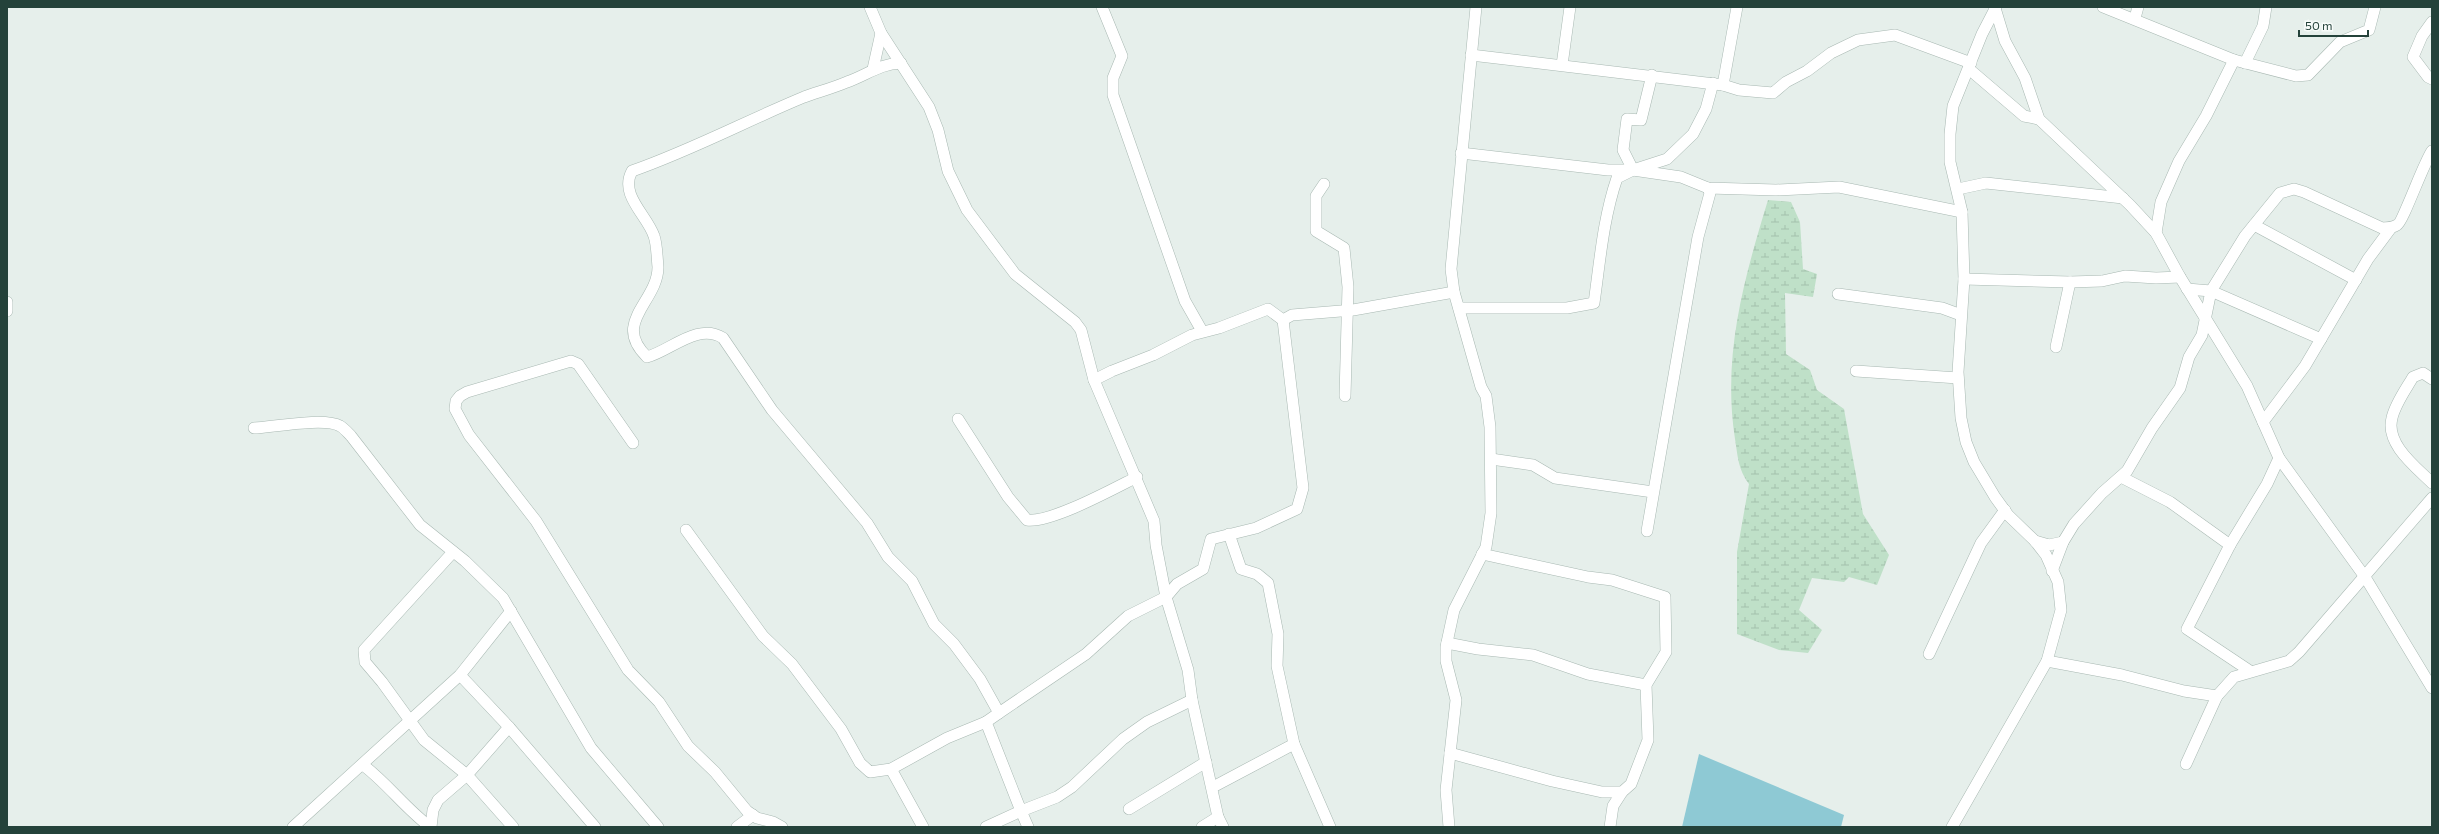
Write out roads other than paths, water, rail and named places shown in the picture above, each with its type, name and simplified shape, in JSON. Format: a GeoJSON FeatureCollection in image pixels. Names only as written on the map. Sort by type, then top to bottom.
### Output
{"type":"FeatureCollection","features":[{"type":"Feature","properties":{"kind":"street"},"geometry":{"type":"LineString","coordinates":[[870,7],[881,33],[929,108],[938,130],[952,181],[967,210],[1015,274],[1075,322],[1081,330],[1094,380],[1154,521],[1156,546],[1166,597],[1188,670],[1192,700],[1221,822],[1202,827]]}},
{"type":"Feature","properties":{"kind":"street"},"geometry":{"type":"LineString","coordinates":[[1102,7],[1122,56],[1113,78],[1113,95],[1185,301],[1202,331]]}},
{"type":"Feature","properties":{"kind":"street"},"geometry":{"type":"LineString","coordinates":[[1448,827],[1446,790],[1456,700],[1446,661],[1447,643],[1454,610],[1486,546],[1491,513],[1491,459],[1486,396],[1481,387],[1454,292],[1451,269],[1476,7]]}},
{"type":"Feature","properties":{"kind":"street"},"geometry":{"type":"LineString","coordinates":[[1562,65],[1570,7]]}},
{"type":"Feature","properties":{"kind":"street"},"geometry":{"type":"LineString","coordinates":[[1459,308],[1567,308],[1594,303],[1604,229],[1617,178],[1633,170],[1667,159],[1693,134],[1718,84],[1737,7]]}},
{"type":"Feature","properties":{"kind":"street"},"geometry":{"type":"LineString","coordinates":[[2103,7],[2135,18],[2234,60],[2296,76],[2308,74],[2340,42],[2369,30],[2375,7]]}},
{"type":"Feature","properties":{"kind":"street"},"geometry":{"type":"LineString","coordinates":[[2135,18],[2138,7]]}},
{"type":"Feature","properties":{"kind":"street"},"geometry":{"type":"LineString","coordinates":[[2245,63],[2263,26],[2266,7]]}},
{"type":"Feature","properties":{"kind":"street"},"geometry":{"type":"LineString","coordinates":[[1952,827],[2047,661],[2061,610],[2058,582],[2046,555],[2035,541],[2005,510],[1974,462],[1966,442],[1961,418],[1958,378],[1964,279],[1962,212],[1958,189],[1950,162],[1950,134],[1953,106],[1982,34],[1995,8]]}},
{"type":"Feature","properties":{"kind":"street"},"geometry":{"type":"LineString","coordinates":[[1995,8],[2005,41],[2025,78],[2039,119],[2123,198],[2156,233],[2180,277],[2247,386],[2279,458],[2365,576],[2432,688]]}},
{"type":"Feature","properties":{"kind":"street"},"geometry":{"type":"LineString","coordinates":[[2432,22],[2422,36],[2413,56],[2428,77],[2432,79]]}},
{"type":"Feature","properties":{"kind":"street"},"geometry":{"type":"LineString","coordinates":[[872,69],[881,33]]}},
{"type":"Feature","properties":{"kind":"street"},"geometry":{"type":"LineString","coordinates":[[1471,55],[1652,75],[1718,84],[1739,90],[1773,93],[1786,82],[1807,71],[1831,53],[1858,40],[1894,35],[1970,66],[2024,116],[2039,119]]}},
{"type":"Feature","properties":{"kind":"street"},"geometry":{"type":"LineString","coordinates":[[2156,233],[2161,202],[2179,161],[2206,116],[2234,60]]}},
{"type":"Feature","properties":{"kind":"street"},"geometry":{"type":"LineString","coordinates":[[901,63],[885,64],[872,69],[861,77],[805,97],[672,157],[632,171],[629,177],[631,197],[655,237],[658,266],[654,285],[633,324],[635,341],[647,357],[685,338],[711,333],[723,338],[772,410],[867,523],[888,557],[912,581],[934,624],[954,644],[980,679],[999,713]]}},
{"type":"Feature","properties":{"kind":"street"},"geometry":{"type":"LineString","coordinates":[[1633,170],[1623,150],[1627,119],[1641,120],[1652,75]]}},
{"type":"Feature","properties":{"kind":"street"},"geometry":{"type":"LineString","coordinates":[[2263,422],[2305,366],[2368,259],[2391,228],[2401,221],[2412,190],[2432,152]]}},
{"type":"Feature","properties":{"kind":"street"},"geometry":{"type":"LineString","coordinates":[[1461,153],[1608,170],[1633,170],[1681,177],[1708,188],[1776,190],[1839,187],[1962,212]]}},
{"type":"Feature","properties":{"kind":"street"},"geometry":{"type":"LineString","coordinates":[[1958,189],[1986,183],[2123,198]]}},
{"type":"Feature","properties":{"kind":"street"},"geometry":{"type":"LineString","coordinates":[[1324,184],[1316,196],[1316,231],[1344,248],[1348,287],[1346,311],[1345,396]]}},
{"type":"Feature","properties":{"kind":"street"},"geometry":{"type":"LineString","coordinates":[[1647,531],[1698,237],[1710,193],[1708,188]]}},
{"type":"Feature","properties":{"kind":"street"},"geometry":{"type":"LineString","coordinates":[[2052,570],[2064,542],[2074,524],[2102,493],[2127,471],[2152,428],[2180,388],[2189,357],[2202,335],[2211,291],[2254,225],[2280,193],[2294,189],[2382,228],[2391,228]]}},
{"type":"Feature","properties":{"kind":"street"},"geometry":{"type":"LineString","coordinates":[[2254,225],[2356,280]]}},
{"type":"Feature","properties":{"kind":"street"},"geometry":{"type":"LineString","coordinates":[[1964,279],[2070,282],[2102,281],[2125,276],[2156,278],[2180,277]]}},
{"type":"Feature","properties":{"kind":"street"},"geometry":{"type":"LineString","coordinates":[[2056,347],[2070,282]]}},
{"type":"Feature","properties":{"kind":"street"},"geometry":{"type":"LineString","coordinates":[[2188,289],[2211,291],[2321,339]]}},
{"type":"Feature","properties":{"kind":"street"},"geometry":{"type":"LineString","coordinates":[[1283,320],[1292,315],[1346,311],[1454,292]]}},
{"type":"Feature","properties":{"kind":"street"},"geometry":{"type":"LineString","coordinates":[[1838,294],[1942,308],[1961,316]]}},
{"type":"Feature","properties":{"kind":"street"},"geometry":{"type":"LineString","coordinates":[[7,302],[7,311]]}},
{"type":"Feature","properties":{"kind":"street"},"geometry":{"type":"LineString","coordinates":[[686,530],[763,636],[792,664],[841,729],[860,763],[870,772],[891,769],[947,738],[986,722],[1086,654],[1128,616],[1166,597],[1177,584],[1203,570],[1211,539],[1256,528],[1297,509],[1303,488],[1283,320],[1268,309],[1219,328],[1202,331],[1094,380]]}},
{"type":"Feature","properties":{"kind":"street"},"geometry":{"type":"LineString","coordinates":[[633,443],[578,364],[571,361],[467,392],[460,396],[456,401],[455,409],[470,435],[536,521],[628,670],[659,702],[688,746],[715,772],[732,796],[753,816],[774,822],[782,827]]}},
{"type":"Feature","properties":{"kind":"street"},"geometry":{"type":"LineString","coordinates":[[1856,371],[1958,378]]}},
{"type":"Feature","properties":{"kind":"street"},"geometry":{"type":"LineString","coordinates":[[2432,379],[2423,373],[2413,377],[2392,417],[2391,429],[2394,438],[2406,457],[2432,483]]}},
{"type":"Feature","properties":{"kind":"street"},"geometry":{"type":"LineString","coordinates":[[958,419],[1008,497],[1027,520],[1033,521],[1050,516],[1136,477]]}},
{"type":"Feature","properties":{"kind":"street"},"geometry":{"type":"LineString","coordinates":[[254,428],[286,426],[303,422],[339,425],[351,436],[420,525],[453,552],[503,598],[591,748],[658,827]]}},
{"type":"Feature","properties":{"kind":"street"},"geometry":{"type":"LineString","coordinates":[[2250,671],[2187,629],[2230,545],[2267,484],[2279,458]]}},
{"type":"Feature","properties":{"kind":"street"},"geometry":{"type":"LineString","coordinates":[[1491,459],[1533,465],[1556,478],[1653,492]]}},
{"type":"Feature","properties":{"kind":"street"},"geometry":{"type":"LineString","coordinates":[[2121,477],[2170,502],[2230,545]]}},
{"type":"Feature","properties":{"kind":"street"},"geometry":{"type":"LineString","coordinates":[[2186,764],[2217,696],[2234,677],[2250,671],[2289,661],[2300,652],[2432,498]]}},
{"type":"Feature","properties":{"kind":"street"},"geometry":{"type":"LineString","coordinates":[[1929,654],[1981,543],[2005,510]]}},
{"type":"Feature","properties":{"kind":"street"},"geometry":{"type":"LineString","coordinates":[[1229,534],[1241,569],[1258,574],[1268,583],[1278,634],[1277,666],[1294,744],[1330,827]]}},
{"type":"Feature","properties":{"kind":"street"},"geometry":{"type":"LineString","coordinates":[[2035,541],[2049,545],[2064,542]]}},
{"type":"Feature","properties":{"kind":"street"},"geometry":{"type":"LineString","coordinates":[[453,552],[364,650],[365,662],[411,720],[424,740],[467,776],[513,827]]}},
{"type":"Feature","properties":{"kind":"street"},"geometry":{"type":"LineString","coordinates":[[1482,554],[1588,577],[1612,580],[1665,597],[1666,652],[1646,685],[1648,740],[1631,784],[1622,792],[1614,806],[1610,827]]}},
{"type":"Feature","properties":{"kind":"street"},"geometry":{"type":"LineString","coordinates":[[293,827],[363,765],[460,675],[511,611]]}},
{"type":"Feature","properties":{"kind":"street"},"geometry":{"type":"LineString","coordinates":[[1447,643],[1478,650],[1533,655],[1588,674],[1646,685]]}},
{"type":"Feature","properties":{"kind":"street"},"geometry":{"type":"LineString","coordinates":[[2047,661],[2122,675],[2184,691],[2217,696]]}},
{"type":"Feature","properties":{"kind":"street"},"geometry":{"type":"LineString","coordinates":[[460,675],[508,727],[595,827]]}},
{"type":"Feature","properties":{"kind":"street"},"geometry":{"type":"LineString","coordinates":[[986,827],[1057,797],[1072,787],[1123,739],[1147,722],[1192,700]]}},
{"type":"Feature","properties":{"kind":"street"},"geometry":{"type":"LineString","coordinates":[[986,722],[1028,827]]}},
{"type":"Feature","properties":{"kind":"street"},"geometry":{"type":"LineString","coordinates":[[363,765],[382,779],[408,809],[430,827],[433,810],[438,800],[467,776],[508,727]]}},
{"type":"Feature","properties":{"kind":"street"},"geometry":{"type":"LineString","coordinates":[[1213,787],[1294,744]]}},
{"type":"Feature","properties":{"kind":"street"},"geometry":{"type":"LineString","coordinates":[[1450,752],[1552,781],[1602,792],[1622,792]]}},
{"type":"Feature","properties":{"kind":"street"},"geometry":{"type":"LineString","coordinates":[[1129,809],[1206,762]]}},
{"type":"Feature","properties":{"kind":"street"},"geometry":{"type":"LineString","coordinates":[[891,769],[923,827]]}},
{"type":"Feature","properties":{"kind":"street"},"geometry":{"type":"LineString","coordinates":[[736,827],[753,816]]}},
{"type":"Feature","properties":{"kind":"water"},"geometry":{"type":"Polygon","coordinates":[[[1699,754],[1844,815],[1841,827],[1682,827],[1699,754]]]}}]}
